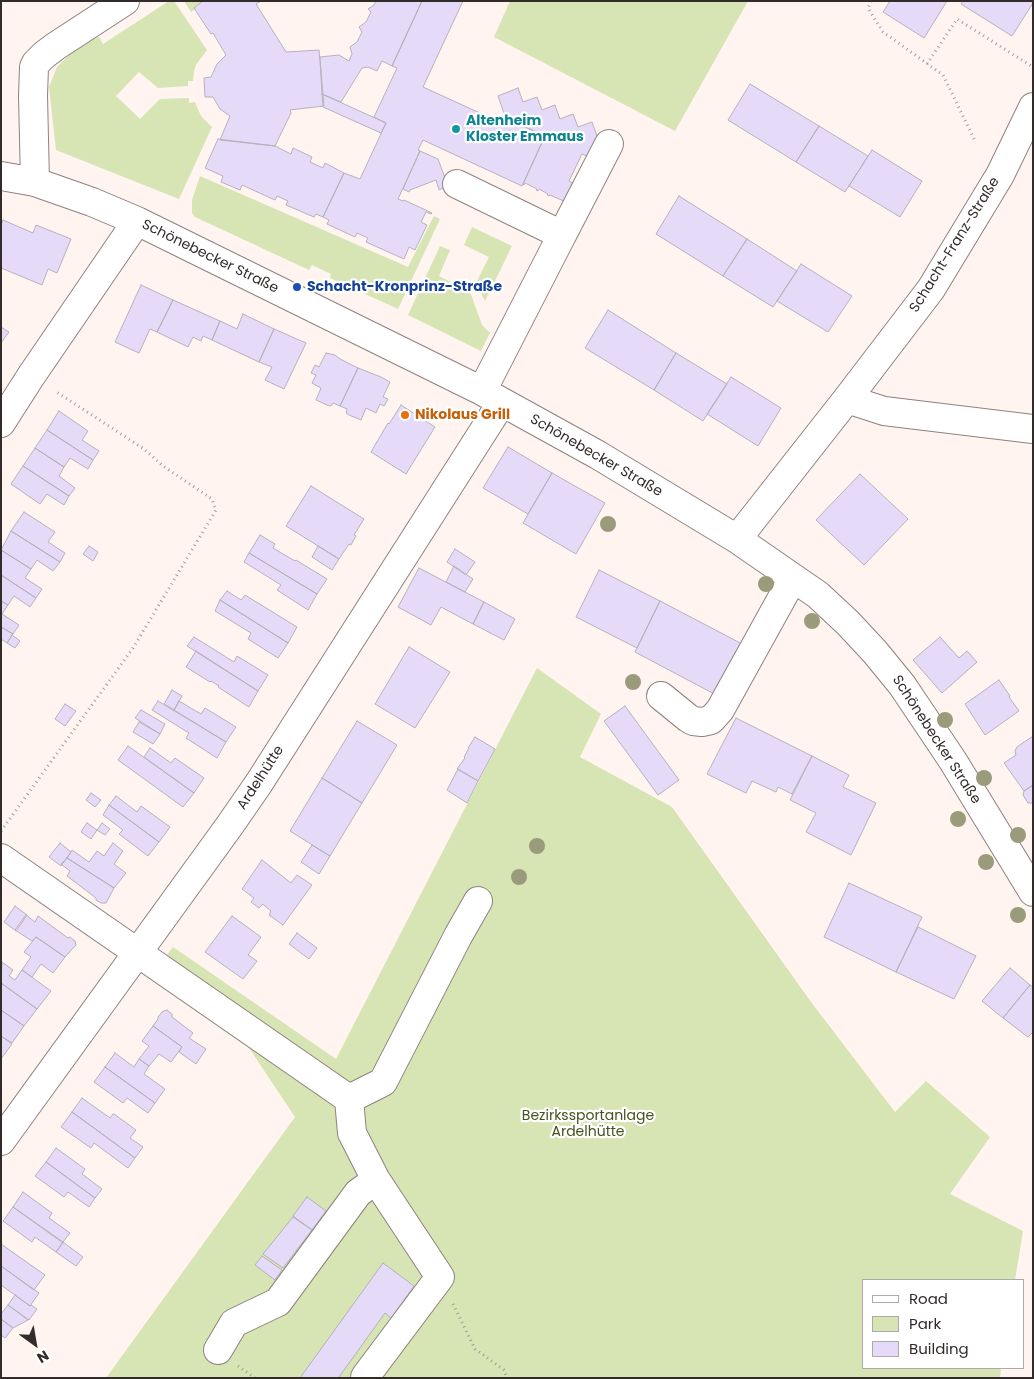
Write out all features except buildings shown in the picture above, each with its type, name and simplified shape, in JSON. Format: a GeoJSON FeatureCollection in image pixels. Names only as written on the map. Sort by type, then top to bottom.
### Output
{"type":"FeatureCollection","features":[{"type":"Feature","properties":{"kind":"street"},"geometry":{"type":"LineString","coordinates":[[35,182],[34,67],[44,54],[125,1]]}},
{"type":"Feature","properties":{"kind":"street","name":"Schacht-Franz-Straße"},"geometry":{"type":"LineString","coordinates":[[736,539],[931,289],[1000,175],[1033,107]]}},
{"type":"Feature","properties":{"kind":"street","name":"Ardelhütte"},"geometry":{"type":"LineString","coordinates":[[1,1141],[259,783],[492,396],[562,235],[609,144]]}},
{"type":"Feature","properties":{"kind":"street","name":"Schönebecker Straße"},"geometry":{"type":"LineString","coordinates":[[1,176],[35,182],[92,202],[137,221],[492,396],[598,455],[736,539],[818,595],[848,623],[902,685],[953,761],[1033,892]]}},
{"type":"Feature","properties":{"kind":"street"},"geometry":{"type":"LineString","coordinates":[[457,184],[562,235]]}},
{"type":"Feature","properties":{"kind":"street"},"geometry":{"type":"LineString","coordinates":[[1,423],[137,221]]}},
{"type":"Feature","properties":{"kind":"street"},"geometry":{"type":"LineString","coordinates":[[847,399],[884,411],[1033,429]]}},
{"type":"Feature","properties":{"kind":"street"},"geometry":{"type":"LineString","coordinates":[[661,696],[692,721],[702,722],[711,720],[720,710],[793,578]]}},
{"type":"Feature","properties":{"kind":"street"},"geometry":{"type":"LineString","coordinates":[[1,858],[349,1099]]}},
{"type":"Feature","properties":{"kind":"street"},"geometry":{"type":"LineString","coordinates":[[349,1099],[383,1082],[478,901]]}},
{"type":"Feature","properties":{"kind":"street"},"geometry":{"type":"LineString","coordinates":[[349,1099],[352,1133],[376,1180],[440,1277],[365,1377]]}},
{"type":"Feature","properties":{"kind":"street"},"geometry":{"type":"LineString","coordinates":[[218,1350],[234,1323],[278,1302],[358,1193],[376,1180]]}},
{"type":"Feature","properties":{"kind":"path"},"geometry":{"type":"LineString","coordinates":[[871,1],[868,8],[883,32],[943,75],[975,141]]}},
{"type":"Feature","properties":{"kind":"path"},"geometry":{"type":"LineString","coordinates":[[927,64],[957,19],[1033,68]]}},
{"type":"Feature","properties":{"kind":"path"},"geometry":{"type":"LineString","coordinates":[[1,831],[134,648],[216,510],[212,499],[163,466],[144,449],[32,376]]}},
{"type":"Feature","properties":{"kind":"path"},"geometry":{"type":"LineString","coordinates":[[440,1277],[475,1349],[504,1370],[507,1378]]}},
{"type":"Feature","properties":{"kind":"green space"},"geometry":{"type":"Polygon","coordinates":[[[169,1],[174,1],[207,50],[196,65],[193,81],[188,81],[188,86],[158,88],[139,72],[116,96],[140,119],[160,99],[189,98],[189,103],[195,102],[201,116],[212,127],[179,199],[56,150],[49,87],[57,67],[71,53],[88,41],[99,37],[103,44],[169,1]]]}},
{"type":"Feature","properties":{"kind":"green space"},"geometry":{"type":"Polygon","coordinates":[[[184,1],[206,1],[191,12],[184,1]]]}},
{"type":"Feature","properties":{"kind":"green space"},"geometry":{"type":"Polygon","coordinates":[[[510,1],[748,1],[675,131],[494,37],[510,1]]]}},
{"type":"Feature","properties":{"kind":"green space"},"geometry":{"type":"Polygon","coordinates":[[[200,176],[408,267],[434,216],[440,219],[398,309],[330,278],[331,274],[312,265],[309,270],[195,217],[192,213],[192,200],[200,176]]]}},
{"type":"Feature","properties":{"kind":"green space"},"geometry":{"type":"Polygon","coordinates":[[[472,227],[512,246],[485,301],[476,283],[489,257],[464,245],[472,227]]]}},
{"type":"Feature","properties":{"kind":"green space"},"geometry":{"type":"Polygon","coordinates":[[[440,246],[450,250],[439,276],[470,292],[482,325],[490,333],[481,351],[408,315],[440,246]]]}},
{"type":"Feature","properties":{"kind":"green space","name":"Bezirkssportanlage Ardelhütte"},"geometry":{"type":"Polygon","coordinates":[[[537,668],[601,714],[580,757],[672,807],[811,1002],[895,1112],[926,1081],[990,1137],[950,1194],[1023,1231],[1015,1279],[862,1279],[862,1369],[1001,1369],[1000,1378],[106,1378],[295,1117],[249,1048],[149,978],[173,947],[336,1059],[537,668]]]}},
{"type":"Feature","properties":{"kind":"place","name":"Altenheim Kloster Emmaus"},"geometry":{"type":"Point","coordinates":[456,129]}},
{"type":"Feature","properties":{"kind":"place","name":"Schacht-Kronprinz-Straße"},"geometry":{"type":"Point","coordinates":[297,287]}},
{"type":"Feature","properties":{"kind":"place","name":"Nikolaus Grill"},"geometry":{"type":"Point","coordinates":[405,415]}}]}
